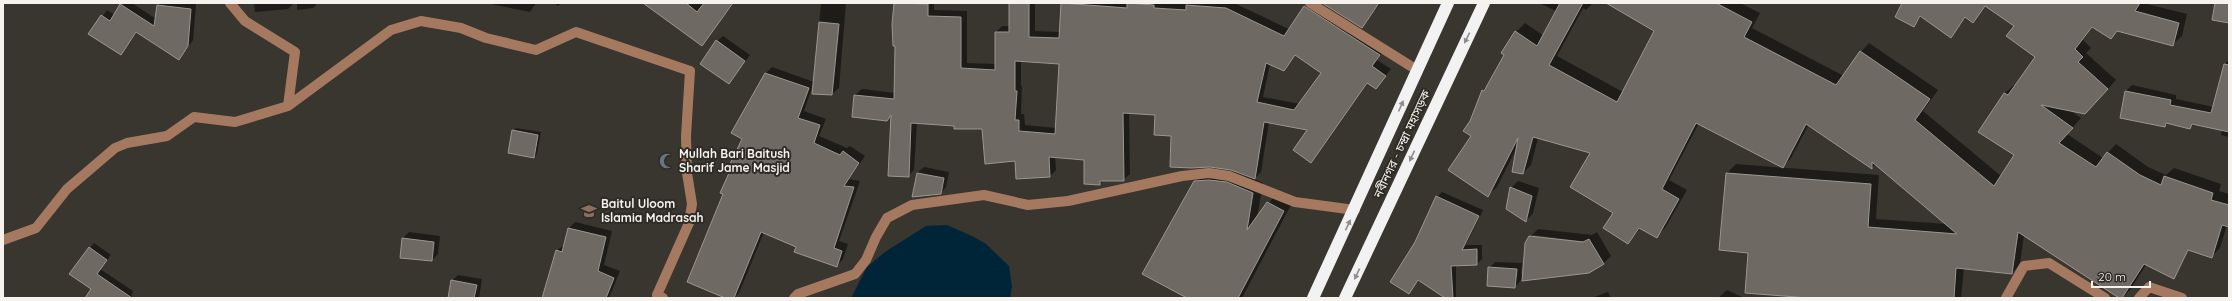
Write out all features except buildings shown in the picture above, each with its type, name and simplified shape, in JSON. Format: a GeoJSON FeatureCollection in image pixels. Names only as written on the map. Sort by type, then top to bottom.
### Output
{"type":"FeatureCollection","features":[{"type":"Feature","properties":{"kind":"highway","name":"নবীনগর - চন্দ্রা মহাসড়ক"},"geometry":{"type":"LineString","coordinates":[[1313,298],[1355,210],[1448,3]]}},
{"type":"Feature","properties":{"kind":"highway","name":"নবীনগর - চন্দ্রা মহাসড়ক"},"geometry":{"type":"LineString","coordinates":[[1345,298],[1484,3]]}},
{"type":"Feature","properties":{"kind":"street"},"geometry":{"type":"LineString","coordinates":[[230,3],[245,21],[295,52],[288,106]]}},
{"type":"Feature","properties":{"kind":"street"},"geometry":{"type":"LineString","coordinates":[[1310,3],[1417,70]]}},
{"type":"Feature","properties":{"kind":"street"},"geometry":{"type":"LineString","coordinates":[[3,240],[36,228],[67,189],[115,148],[127,143],[167,136],[194,117],[235,122],[288,106],[392,30],[421,21],[462,28],[486,38],[536,50],[576,32],[690,71],[686,136],[691,211],[689,223],[657,295],[663,298]]}},
{"type":"Feature","properties":{"kind":"street"},"geometry":{"type":"LineString","coordinates":[[794,298],[798,294],[855,274],[866,260],[876,237],[887,218],[912,205],[984,195],[1028,205],[1068,201],[1182,176],[1209,173],[1229,176],[1295,202],[1355,210]]}},
{"type":"Feature","properties":{"kind":"street"},"geometry":{"type":"LineString","coordinates":[[2006,298],[2024,266],[2048,263],[2104,298]]}},
{"type":"Feature","properties":{"kind":"street"},"geometry":{"type":"LineString","coordinates":[[2139,298],[2148,287],[2182,298]]}},
{"type":"Feature","properties":{"kind":"water"},"geometry":{"type":"Polygon","coordinates":[[[947,225],[986,244],[1009,266],[1012,287],[1010,298],[851,298],[867,267],[885,252],[926,226],[947,225]]]}},
{"type":"Feature","properties":{"kind":"place","name":"Mullah Bari Baitush Sharif Jame Masjid"},"geometry":{"type":"Point","coordinates":[667,161]}},
{"type":"Feature","properties":{"kind":"place","name":"Baitul Uloom Islamia Madrasah"},"geometry":{"type":"Point","coordinates":[589,211]}}]}
